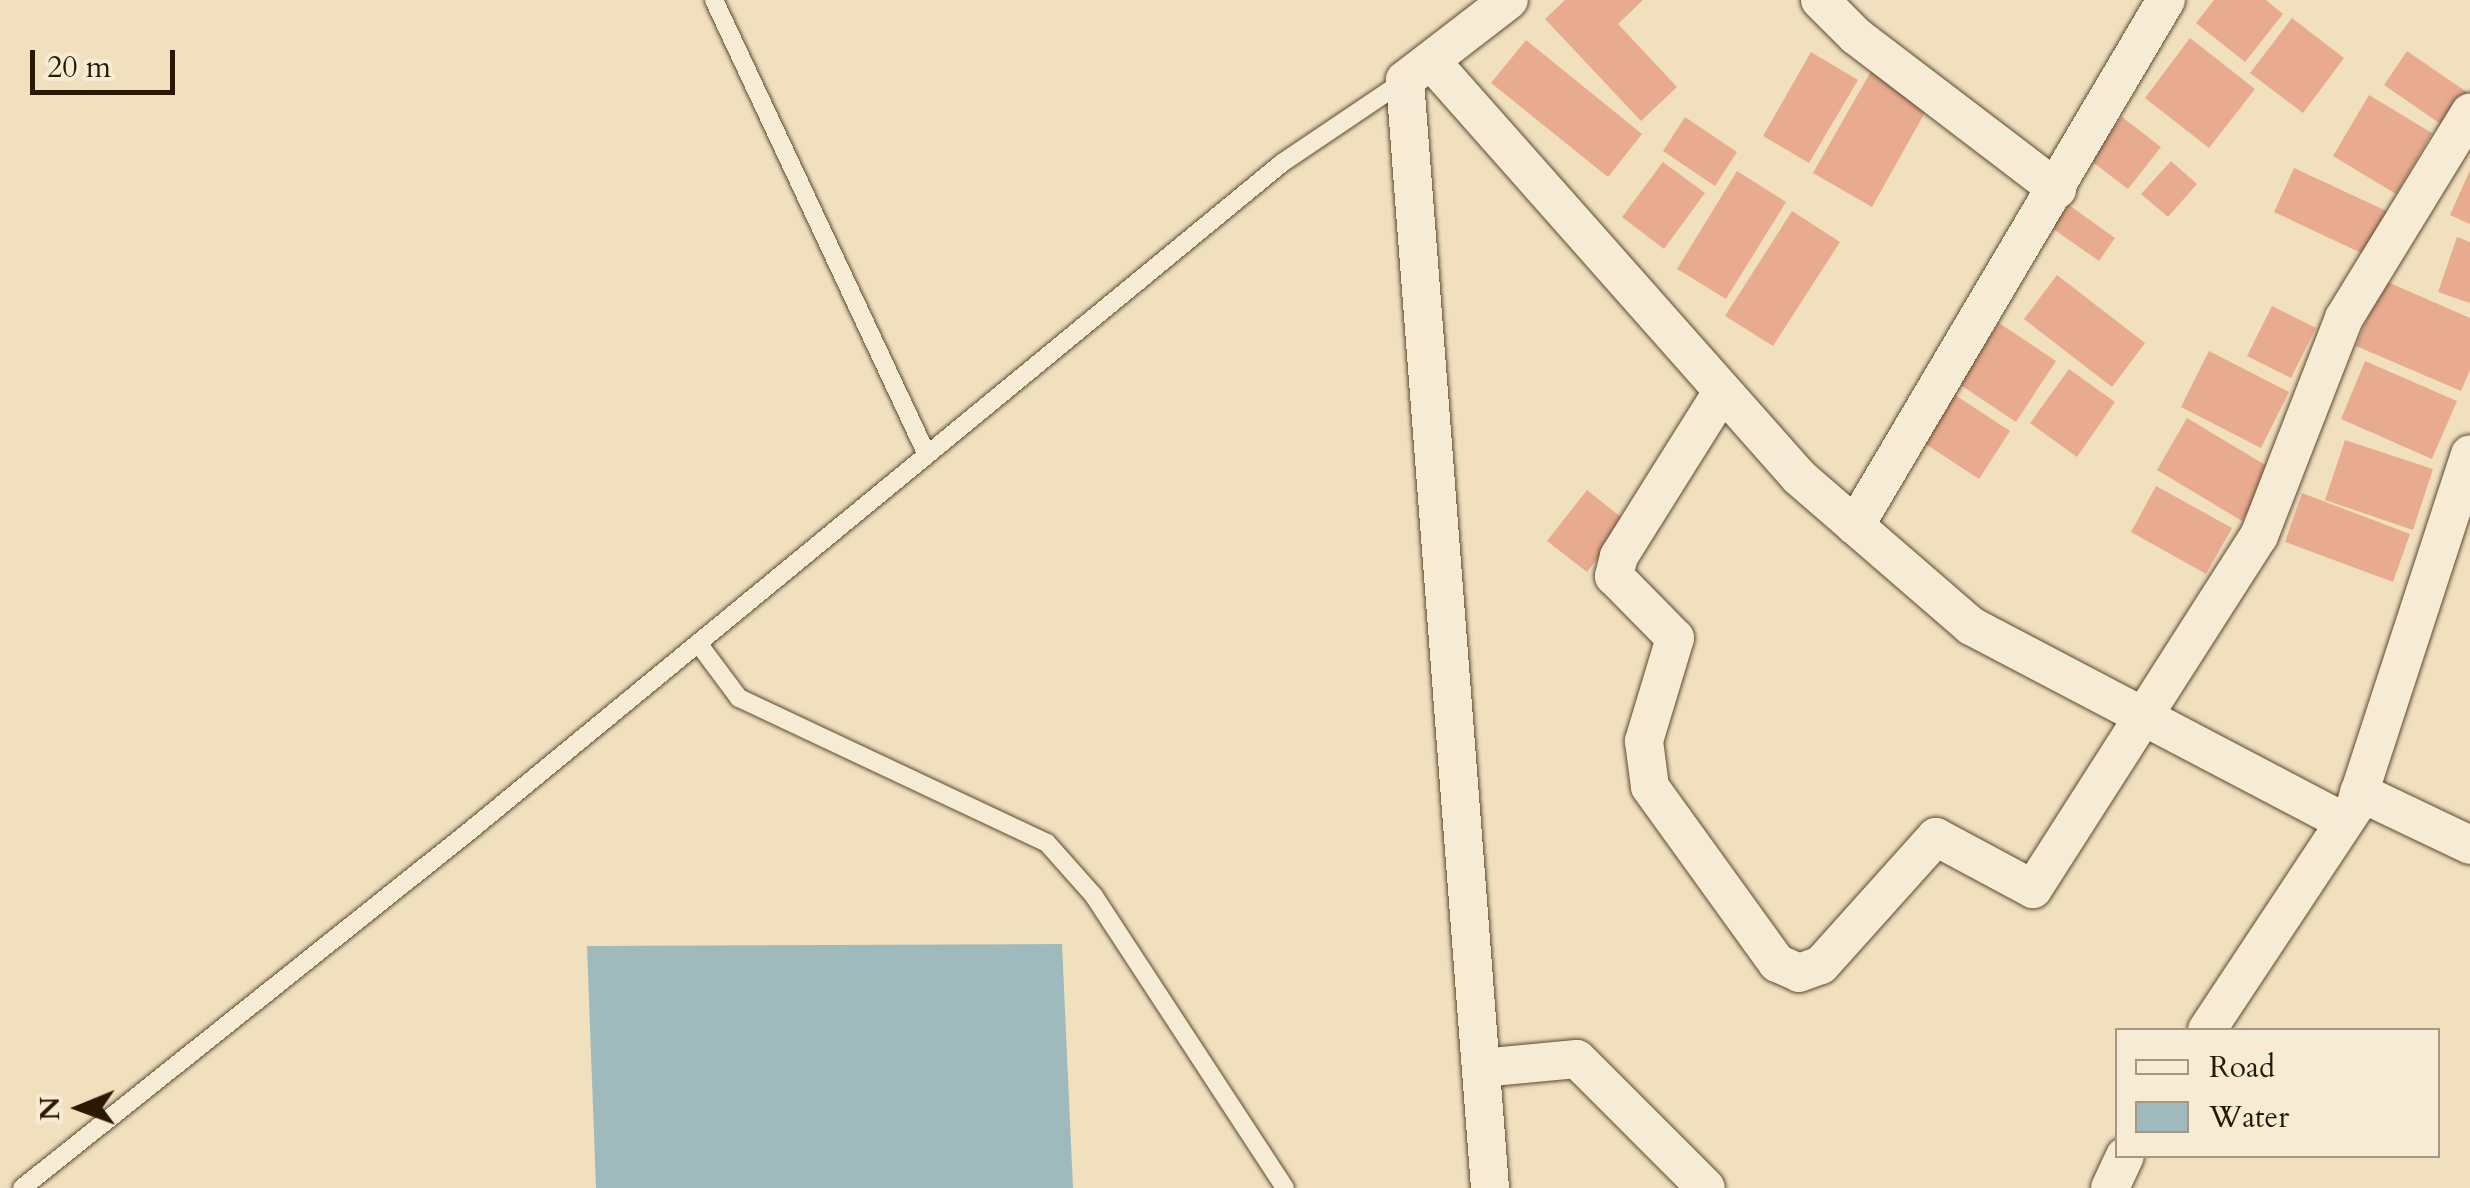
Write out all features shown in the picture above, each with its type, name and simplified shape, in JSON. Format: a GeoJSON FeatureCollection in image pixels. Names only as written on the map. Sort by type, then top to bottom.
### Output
{"type":"FeatureCollection","features":[{"type":"Feature","properties":{"kind":"street"},"geometry":{"type":"LineString","coordinates":[[1418,70],[1509,0]]}},
{"type":"Feature","properties":{"kind":"street"},"geometry":{"type":"LineString","coordinates":[[1820,0],[1856,36],[2057,190]]}},
{"type":"Feature","properties":{"kind":"street"},"geometry":{"type":"LineString","coordinates":[[1855,526],[2166,0]]}},
{"type":"Feature","properties":{"kind":"street"},"geometry":{"type":"LineString","coordinates":[[1418,70],[1799,477],[1971,626],[2141,716],[2351,807],[2470,845]]}},
{"type":"Feature","properties":{"kind":"street"},"geometry":{"type":"LineString","coordinates":[[1418,70],[1490,1188]]}},
{"type":"Feature","properties":{"kind":"street"},"geometry":{"type":"LineString","coordinates":[[1722,392],[1618,556],[1614,576],[1675,638],[1644,741],[1650,787],[1776,963],[1799,972],[1821,965],[1936,837],[2032,889],[2259,536],[2344,318],[2470,112]]}},
{"type":"Feature","properties":{"kind":"street"},"geometry":{"type":"LineString","coordinates":[[2208,1028],[2351,807],[2466,476]]}},
{"type":"Feature","properties":{"kind":"street"},"geometry":{"type":"LineString","coordinates":[[1481,1068],[1576,1059],[1706,1188]]}},
{"type":"Feature","properties":{"kind":"street"},"geometry":{"type":"LineString","coordinates":[[2110,1188],[2123,1158]]}},
{"type":"Feature","properties":{"kind":"lane"},"geometry":{"type":"LineString","coordinates":[[714,0],[927,454]]}},
{"type":"Feature","properties":{"kind":"lane"},"geometry":{"type":"LineString","coordinates":[[22,1188],[698,642],[1282,162],[1418,70]]}},
{"type":"Feature","properties":{"kind":"lane"},"geometry":{"type":"LineString","coordinates":[[698,642],[740,698],[1047,843],[1094,896],[1285,1188]]}},
{"type":"Feature","properties":{"kind":"water"},"geometry":{"type":"Polygon","coordinates":[[[1062,944],[1073,1188],[596,1188],[587,946],[1062,944]]]}},
{"type":"Feature","properties":{"kind":"building"},"geometry":{"type":"Polygon","coordinates":[[[1565,0],[1643,0],[1618,24],[1677,87],[1641,121],[1545,19],[1565,0]]]}},
{"type":"Feature","properties":{"kind":"building"},"geometry":{"type":"Polygon","coordinates":[[[2214,0],[2266,0],[2283,14],[2245,62],[2196,23],[2214,0]]]}},
{"type":"Feature","properties":{"kind":"building"},"geometry":{"type":"Polygon","coordinates":[[[2292,18],[2344,58],[2303,113],[2250,73],[2292,18]]]}},
{"type":"Feature","properties":{"kind":"building"},"geometry":{"type":"Polygon","coordinates":[[[2190,38],[2255,89],[2209,148],[2145,98],[2190,38]]]}},
{"type":"Feature","properties":{"kind":"building"},"geometry":{"type":"Polygon","coordinates":[[[1526,40],[1642,134],[1608,177],[1491,83],[1526,40]]]}},
{"type":"Feature","properties":{"kind":"building"},"geometry":{"type":"Polygon","coordinates":[[[2407,51],[2468,93],[2445,127],[2384,85],[2407,51]]]}},
{"type":"Feature","properties":{"kind":"building"},"geometry":{"type":"Polygon","coordinates":[[[1811,52],[1858,80],[1809,163],[1763,136],[1811,52]]]}},
{"type":"Feature","properties":{"kind":"building"},"geometry":{"type":"Polygon","coordinates":[[[1874,66],[1932,100],[1872,207],[1813,173],[1874,66]]]}},
{"type":"Feature","properties":{"kind":"building"},"geometry":{"type":"Polygon","coordinates":[[[2369,95],[2432,133],[2396,194],[2333,156],[2369,95]]]}},
{"type":"Feature","properties":{"kind":"building"},"geometry":{"type":"Polygon","coordinates":[[[1685,117],[1737,152],[1715,186],[1663,151],[1685,117]]]}},
{"type":"Feature","properties":{"kind":"building"},"geometry":{"type":"Polygon","coordinates":[[[2122,117],[2161,147],[2128,189],[2090,160],[2122,117]]]}},
{"type":"Feature","properties":{"kind":"building"},"geometry":{"type":"Polygon","coordinates":[[[2171,161],[2197,184],[2168,217],[2141,194],[2171,161]]]}},
{"type":"Feature","properties":{"kind":"building"},"geometry":{"type":"Polygon","coordinates":[[[1663,162],[1705,193],[1664,249],[1622,217],[1663,162]]]}},
{"type":"Feature","properties":{"kind":"building"},"geometry":{"type":"Polygon","coordinates":[[[2294,168],[2393,214],[2372,258],[2274,212],[2294,168]]]}},
{"type":"Feature","properties":{"kind":"building"},"geometry":{"type":"Polygon","coordinates":[[[2470,170],[2470,224],[2450,215],[2470,170]]]}},
{"type":"Feature","properties":{"kind":"building"},"geometry":{"type":"Polygon","coordinates":[[[1737,171],[1786,202],[1726,299],[1677,269],[1737,171]]]}},
{"type":"Feature","properties":{"kind":"building"},"geometry":{"type":"Polygon","coordinates":[[[2069,205],[2115,238],[2099,261],[2052,228],[2069,205]]]}},
{"type":"Feature","properties":{"kind":"building"},"geometry":{"type":"Polygon","coordinates":[[[1792,211],[1840,242],[1773,346],[1725,316],[1792,211]]]}},
{"type":"Feature","properties":{"kind":"building"},"geometry":{"type":"Polygon","coordinates":[[[2457,237],[2470,242],[2470,303],[2438,292],[2457,237]]]}},
{"type":"Feature","properties":{"kind":"building"},"geometry":{"type":"Polygon","coordinates":[[[2057,275],[2145,343],[2112,387],[2024,319],[2057,275]]]}},
{"type":"Feature","properties":{"kind":"building"},"geometry":{"type":"Polygon","coordinates":[[[2383,280],[2470,318],[2470,370],[2461,391],[2356,346],[2383,280]]]}},
{"type":"Feature","properties":{"kind":"building"},"geometry":{"type":"Polygon","coordinates":[[[2272,306],[2316,328],[2291,378],[2247,356],[2272,306]]]}},
{"type":"Feature","properties":{"kind":"building"},"geometry":{"type":"Polygon","coordinates":[[[1999,323],[2056,361],[2016,422],[1959,384],[1999,323]]]}},
{"type":"Feature","properties":{"kind":"building"},"geometry":{"type":"Polygon","coordinates":[[[2209,351],[2289,392],[2261,448],[2181,407],[2209,351]]]}},
{"type":"Feature","properties":{"kind":"building"},"geometry":{"type":"Polygon","coordinates":[[[2365,361],[2457,401],[2432,459],[2341,419],[2365,361]]]}},
{"type":"Feature","properties":{"kind":"building"},"geometry":{"type":"Polygon","coordinates":[[[2069,369],[2115,402],[2077,457],[2030,423],[2069,369]]]}},
{"type":"Feature","properties":{"kind":"building"},"geometry":{"type":"Polygon","coordinates":[[[1952,393],[2010,431],[1979,479],[1921,441],[1952,393]]]}},
{"type":"Feature","properties":{"kind":"building"},"geometry":{"type":"Polygon","coordinates":[[[2187,418],[2272,469],[2242,521],[2157,470],[2187,418]]]}},
{"type":"Feature","properties":{"kind":"building"},"geometry":{"type":"Polygon","coordinates":[[[2345,440],[2433,469],[2413,530],[2325,500],[2345,440]]]}},
{"type":"Feature","properties":{"kind":"building"},"geometry":{"type":"Polygon","coordinates":[[[2156,486],[2232,528],[2206,574],[2131,532],[2156,486]]]}},
{"type":"Feature","properties":{"kind":"building"},"geometry":{"type":"Polygon","coordinates":[[[1587,490],[1627,522],[1587,572],[1547,541],[1587,490]]]}},
{"type":"Feature","properties":{"kind":"building"},"geometry":{"type":"Polygon","coordinates":[[[2302,493],[2410,534],[2393,582],[2285,542],[2302,493]]]}}]}
